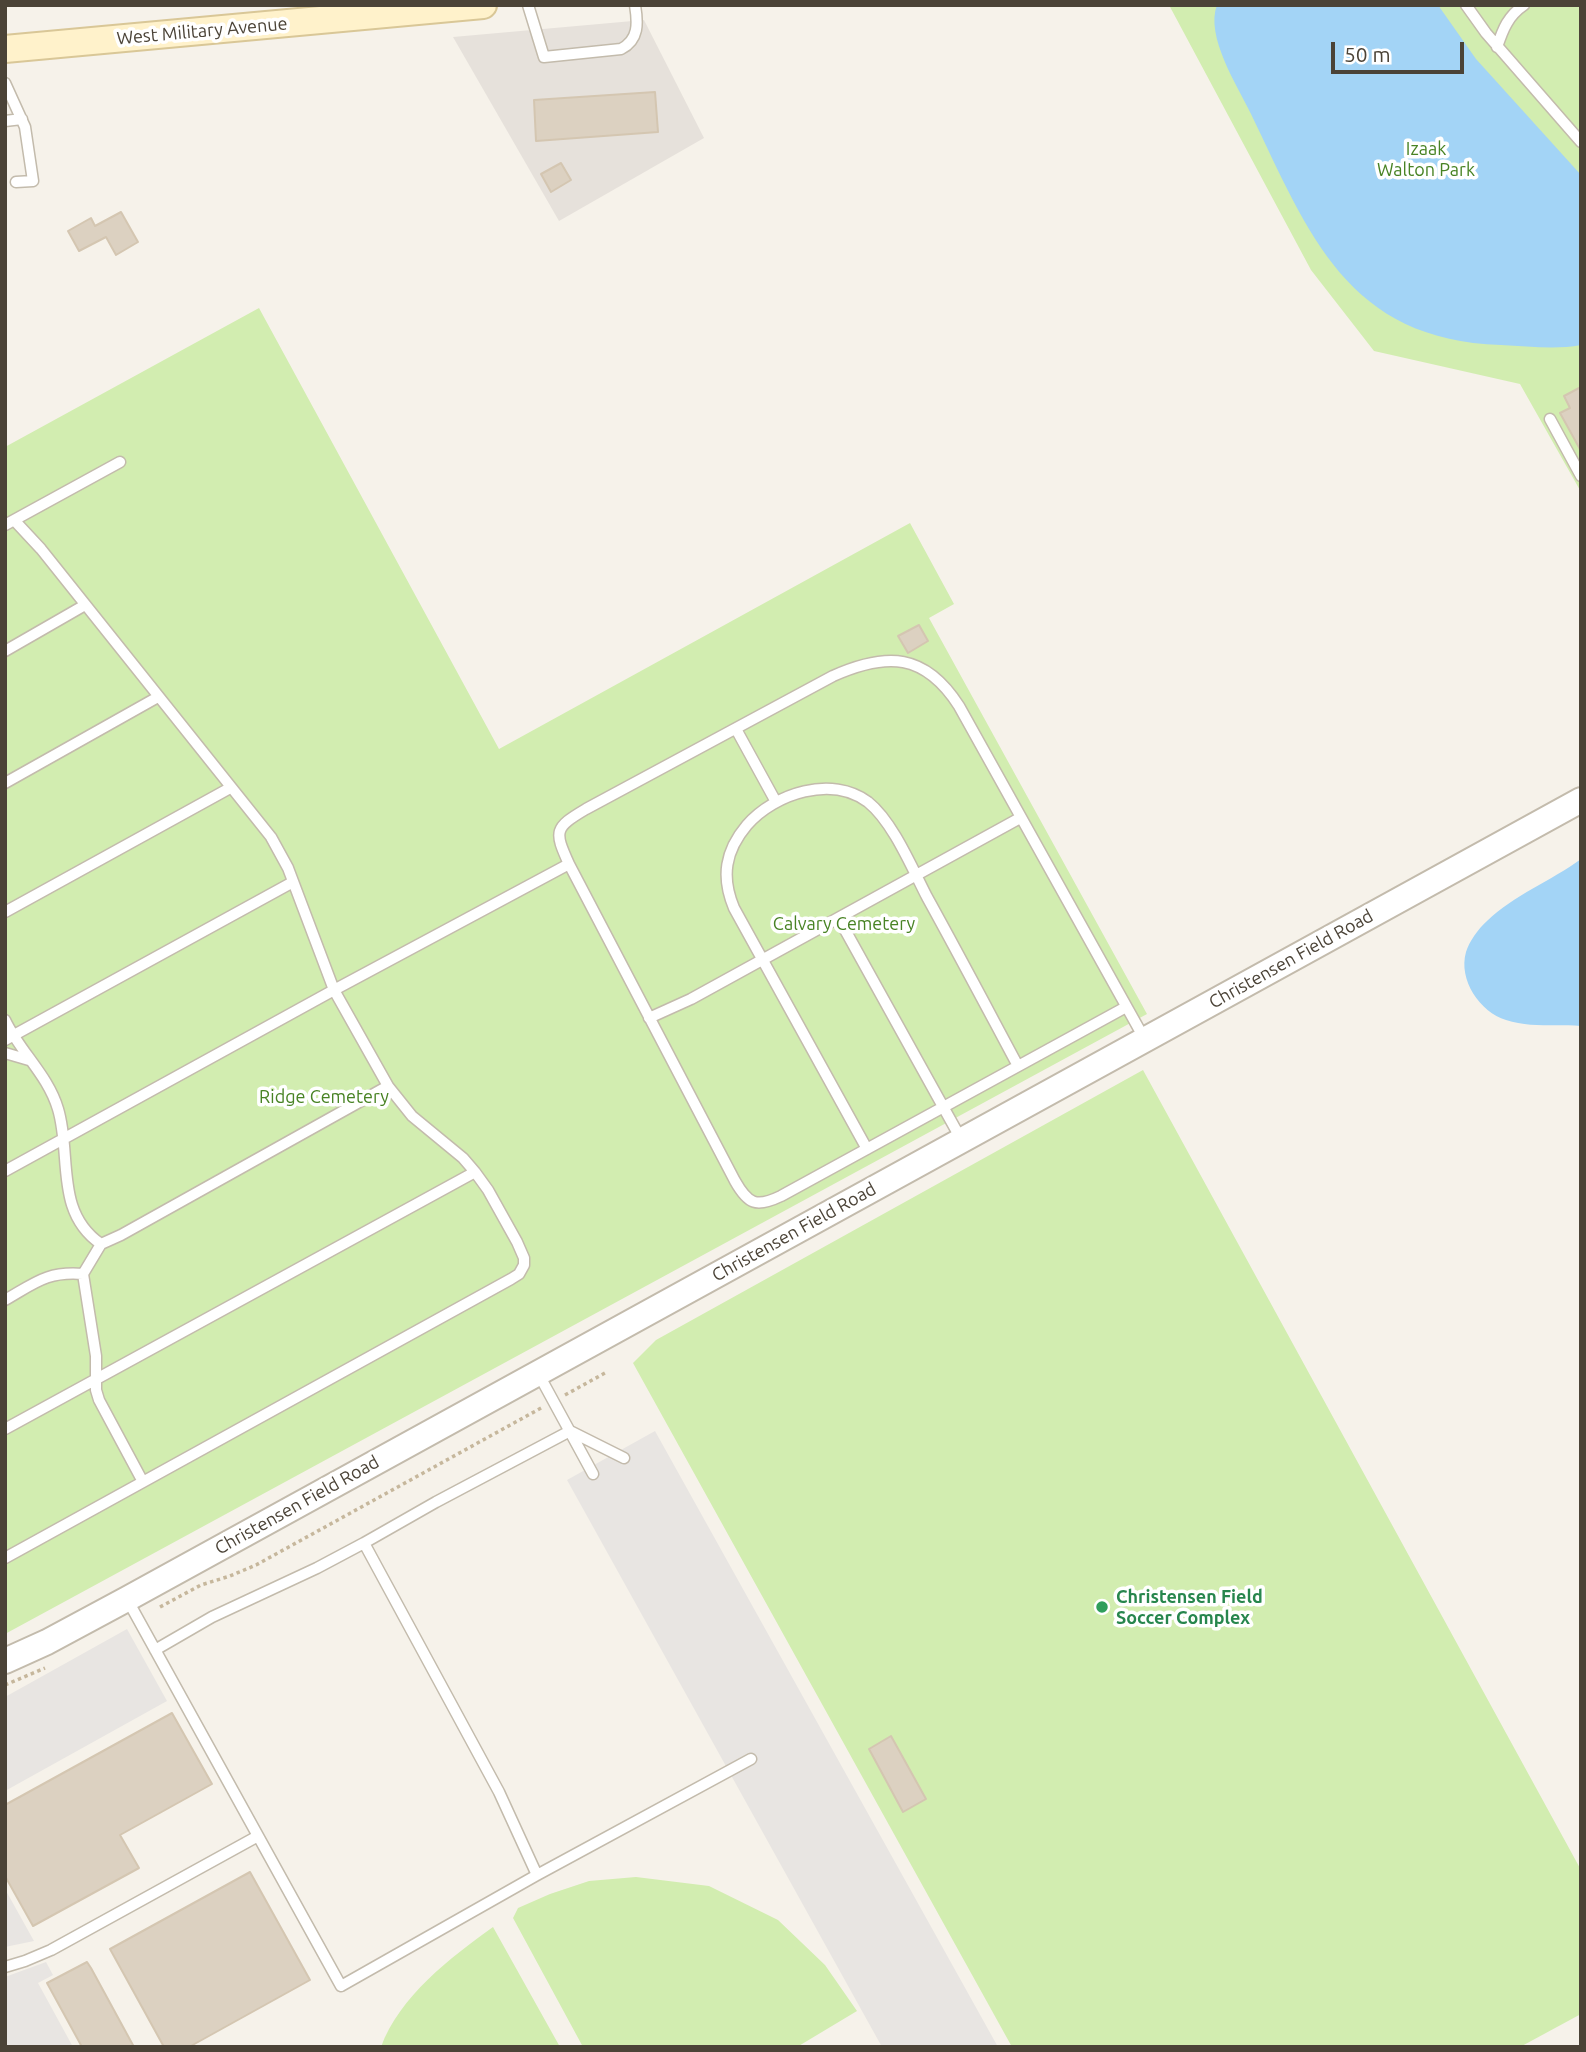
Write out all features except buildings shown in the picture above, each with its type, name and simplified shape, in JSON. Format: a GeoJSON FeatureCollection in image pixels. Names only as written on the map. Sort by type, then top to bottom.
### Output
{"type":"FeatureCollection","features":[{"type":"Feature","properties":{"kind":"main road","name":"West Military Avenue"},"geometry":{"type":"LineString","coordinates":[[5,49],[482,5]]}},
{"type":"Feature","properties":{"kind":"street","name":"Christensen Field Road"},"geometry":{"type":"LineString","coordinates":[[5,1661],[132,1608],[538,1373],[1581,800]]}},
{"type":"Feature","properties":{"kind":"lane"},"geometry":{"type":"LineString","coordinates":[[528,5],[544,57],[621,49],[630,45],[636,34],[638,21],[635,5]]}},
{"type":"Feature","properties":{"kind":"lane"},"geometry":{"type":"LineString","coordinates":[[1466,5],[1497,47],[1581,142]]}},
{"type":"Feature","properties":{"kind":"lane"},"geometry":{"type":"LineString","coordinates":[[1497,47],[1509,18],[1524,5]]}},
{"type":"Feature","properties":{"kind":"lane"},"geometry":{"type":"LineString","coordinates":[[5,83],[29,141],[33,181],[16,182]]}},
{"type":"Feature","properties":{"kind":"lane"},"geometry":{"type":"LineString","coordinates":[[5,121],[22,119]]}},
{"type":"Feature","properties":{"kind":"lane"},"geometry":{"type":"LineString","coordinates":[[1550,419],[1581,476]]}},
{"type":"Feature","properties":{"kind":"lane"},"geometry":{"type":"LineString","coordinates":[[5,1559],[519,1274],[524,1265],[517,1242],[475,1172],[463,1158],[412,1116],[388,1086],[334,990],[282,855],[271,837],[35,542],[10,522],[120,463]]}},
{"type":"Feature","properties":{"kind":"lane"},"geometry":{"type":"LineString","coordinates":[[5,651],[85,605]]}},
{"type":"Feature","properties":{"kind":"lane"},"geometry":{"type":"LineString","coordinates":[[1126,1007],[772,1200],[756,1203],[748,1200],[735,1181],[569,864],[558,836],[564,823],[586,809],[849,670],[881,661],[907,662],[933,676],[955,701],[1144,1039]]}},
{"type":"Feature","properties":{"kind":"lane"},"geometry":{"type":"LineString","coordinates":[[5,783],[158,697]]}},
{"type":"Feature","properties":{"kind":"lane"},"geometry":{"type":"LineString","coordinates":[[736,729],[776,802]]}},
{"type":"Feature","properties":{"kind":"lane"},"geometry":{"type":"LineString","coordinates":[[5,912],[230,788]]}},
{"type":"Feature","properties":{"kind":"lane"},"geometry":{"type":"LineString","coordinates":[[867,1149],[726,887],[726,869],[732,849],[746,826],[776,802],[817,789],[839,790],[862,798],[878,812],[916,876],[1018,1066]]}},
{"type":"Feature","properties":{"kind":"lane"},"geometry":{"type":"LineString","coordinates":[[649,1018],[691,999],[1020,818]]}},
{"type":"Feature","properties":{"kind":"lane"},"geometry":{"type":"LineString","coordinates":[[5,1171],[569,864]]}},
{"type":"Feature","properties":{"kind":"lane"},"geometry":{"type":"LineString","coordinates":[[9,1038],[293,882]]}},
{"type":"Feature","properties":{"kind":"lane"},"geometry":{"type":"LineString","coordinates":[[839,919],[961,1139]]}},
{"type":"Feature","properties":{"kind":"lane"},"geometry":{"type":"LineString","coordinates":[[5,1020],[9,1038],[30,1060],[50,1088],[60,1117],[69,1194],[74,1212],[83,1230],[101,1244]]}},
{"type":"Feature","properties":{"kind":"lane"},"geometry":{"type":"LineString","coordinates":[[5,1053],[30,1060]]}},
{"type":"Feature","properties":{"kind":"lane"},"geometry":{"type":"LineString","coordinates":[[143,1482],[99,1400],[96,1356],[83,1274],[101,1244],[121,1236],[388,1086]]}},
{"type":"Feature","properties":{"kind":"lane"},"geometry":{"type":"LineString","coordinates":[[60,1117],[72,1128],[80,1130]]}},
{"type":"Feature","properties":{"kind":"lane"},"geometry":{"type":"LineString","coordinates":[[5,1429],[475,1172]]}},
{"type":"Feature","properties":{"kind":"lane"},"geometry":{"type":"LineString","coordinates":[[5,1300],[55,1274],[83,1274]]}},
{"type":"Feature","properties":{"kind":"lane"},"geometry":{"type":"LineString","coordinates":[[538,1373],[593,1474]]}},
{"type":"Feature","properties":{"kind":"lane"},"geometry":{"type":"LineString","coordinates":[[570,1431],[624,1458]]}},
{"type":"Feature","properties":{"kind":"lane"},"geometry":{"type":"LineString","coordinates":[[155,1650],[212,1617],[317,1568],[570,1431]]}},
{"type":"Feature","properties":{"kind":"lane"},"geometry":{"type":"LineString","coordinates":[[364,1543],[499,1792],[537,1875]]}},
{"type":"Feature","properties":{"kind":"lane"},"geometry":{"type":"LineString","coordinates":[[132,1608],[341,1986],[537,1875],[751,1759]]}},
{"type":"Feature","properties":{"kind":"lane"},"geometry":{"type":"LineString","coordinates":[[5,1967],[51,1950],[258,1836]]}},
{"type":"Feature","properties":{"kind":"path"},"geometry":{"type":"LineString","coordinates":[[132,1608],[256,1565],[605,1373]]}},
{"type":"Feature","properties":{"kind":"path"},"geometry":{"type":"LineString","coordinates":[[5,1685],[46,1667]]}},
{"type":"Feature","properties":{"kind":"shaded area"},"geometry":{"type":"Polygon","coordinates":[[[644,20],[704,138],[559,221],[453,37],[644,20]]]}},
{"type":"Feature","properties":{"kind":"shaded area"},"geometry":{"type":"Polygon","coordinates":[[[655,1431],[998,2047],[882,2047],[567,1480],[655,1431]]]}},
{"type":"Feature","properties":{"kind":"shaded area"},"geometry":{"type":"Polygon","coordinates":[[[127,1629],[167,1701],[5,1791],[5,1697],[127,1629]]]}},
{"type":"Feature","properties":{"kind":"shaded area"},"geometry":{"type":"Polygon","coordinates":[[[5,1889],[34,1941],[5,1947],[5,1889]]]}},
{"type":"Feature","properties":{"kind":"shaded area"},"geometry":{"type":"Polygon","coordinates":[[[46,1962],[53,1975],[38,1983],[73,2047],[5,2047],[5,1977],[46,1962]]]}},
{"type":"Feature","properties":{"kind":"green space","name":"Izaak Walton Park"},"geometry":{"type":"Polygon","coordinates":[[[1169,5],[1581,5],[1581,492],[1520,384],[1374,351],[1311,270],[1169,5]]]}},
{"type":"Feature","properties":{"kind":"green space","name":"Ridge Cemetery"},"geometry":{"type":"Polygon","coordinates":[[[259,308],[499,749],[910,523],[954,604],[929,618],[1147,1014],[5,1634],[5,447],[259,308]]]}},
{"type":"Feature","properties":{"kind":"green space","name":"Christensen Field Soccer Complex"},"geometry":{"type":"Polygon","coordinates":[[[1143,1070],[1581,1870],[1581,2014],[1520,2047],[1012,2047],[633,1363],[656,1340],[1143,1070]]]}},
{"type":"Feature","properties":{"kind":"green space"},"geometry":{"type":"Polygon","coordinates":[[[636,1877],[709,1886],[778,1920],[825,1965],[857,2011],[797,2047],[583,2047],[513,1918],[518,1908],[589,1881],[636,1877]]]}},
{"type":"Feature","properties":{"kind":"green space"},"geometry":{"type":"Polygon","coordinates":[[[493,1927],[560,2047],[381,2047],[400,2011],[413,1995],[460,1951],[493,1927]]]}},
{"type":"Feature","properties":{"kind":"water","name":"Izaak Walton Park"},"geometry":{"type":"Polygon","coordinates":[[[1217,5],[1438,5],[1476,59],[1581,175],[1581,345],[1541,347],[1448,339],[1405,324],[1370,301],[1340,273],[1315,239],[1293,200],[1224,60],[1215,31],[1217,5]]]}},
{"type":"Feature","properties":{"kind":"water"},"geometry":{"type":"Polygon","coordinates":[[[1581,859],[1581,1026],[1524,1024],[1496,1016],[1473,994],[1468,984],[1464,963],[1469,944],[1480,928],[1498,912],[1581,859]]]}},
{"type":"Feature","properties":{"kind":"place","name":"Christensen Field Soccer Complex"},"geometry":{"type":"Point","coordinates":[1102,1607]}},
{"type":"Feature","properties":{"kind":"park label","name":"Calvary Cemetery"},"geometry":{"type":"Point","coordinates":[844,924]}}]}
